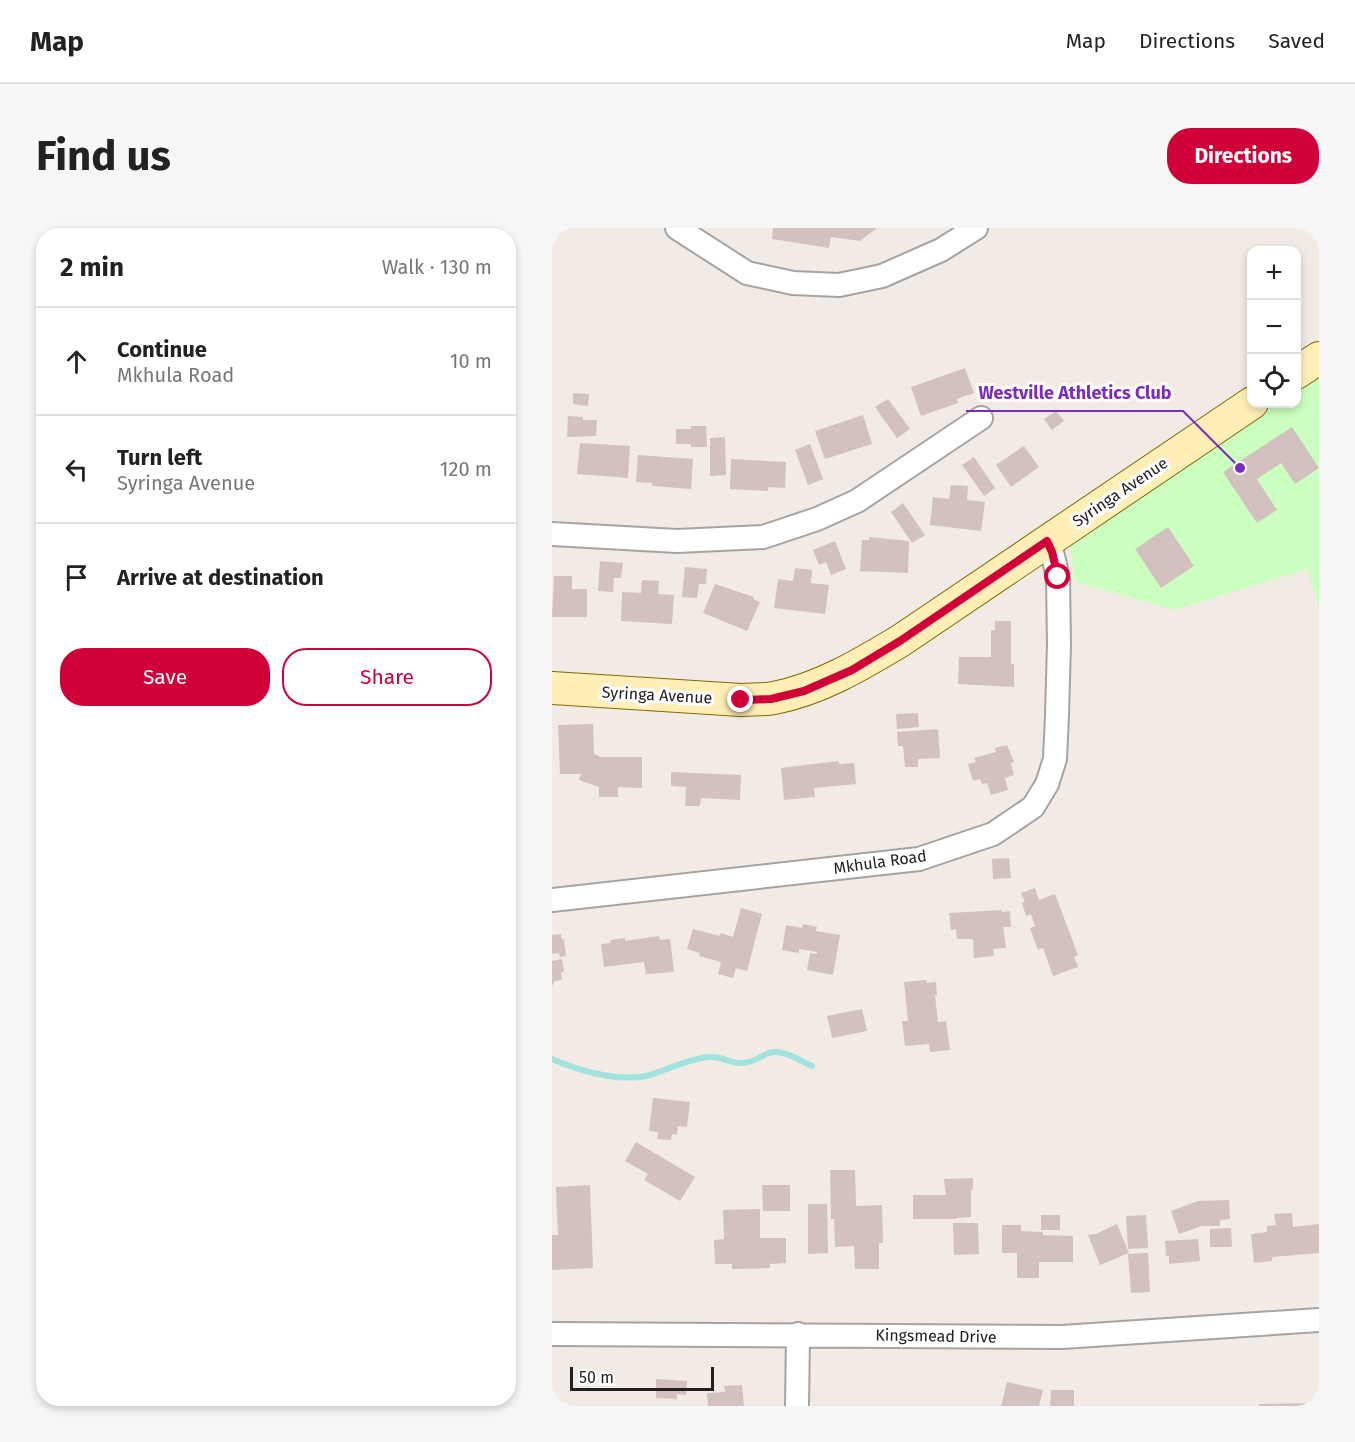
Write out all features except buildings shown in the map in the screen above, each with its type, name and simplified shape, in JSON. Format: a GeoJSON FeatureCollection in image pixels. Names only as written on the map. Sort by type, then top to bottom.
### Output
{"type":"FeatureCollection","features":[{"type":"Feature","properties":{"kind":"street"},"geometry":{"type":"LineString","coordinates":[[677,228],[747,273],[794,283],[839,285],[882,276],[941,250],[976,228]]}},
{"type":"Feature","properties":{"kind":"street"},"geometry":{"type":"LineString","coordinates":[[1301,370],[1319,358]]}},
{"type":"Feature","properties":{"kind":"street","name":"Syringa Avenue"},"geometry":{"type":"LineString","coordinates":[[552,688],[741,700],[771,699],[804,691],[852,670],[900,641],[1247,407]]}},
{"type":"Feature","properties":{"kind":"street"},"geometry":{"type":"LineString","coordinates":[[552,534],[677,541],[763,537],[817,519],[857,501],[981,418]]}},
{"type":"Feature","properties":{"kind":"street","name":"Mkhula Road"},"geometry":{"type":"LineString","coordinates":[[552,900],[919,859],[993,834],[1033,807],[1047,784],[1055,759],[1058,715],[1058,577],[1047,541]]}},
{"type":"Feature","properties":{"kind":"street","name":"Kingsmead Drive"},"geometry":{"type":"LineString","coordinates":[[552,1334],[1062,1337],[1319,1320]]}},
{"type":"Feature","properties":{"kind":"street"},"geometry":{"type":"LineString","coordinates":[[798,1334],[798,1406]]}},
{"type":"Feature","properties":{"kind":"green space"},"geometry":{"type":"Polygon","coordinates":[[[1319,360],[1319,608],[1307,569],[1175,610],[1075,582],[1068,532],[1250,408],[1301,408],[1301,373],[1319,360]]]}},
{"type":"Feature","properties":{"kind":"waterway"},"geometry":{"type":"LineString","coordinates":[[552,1059],[575,1068],[626,1078],[650,1075],[705,1057],[743,1063],[774,1052],[780,1052],[812,1066]]}},
{"type":"Feature","properties":{"kind":"place","name":"Westville Athletics Club"},"geometry":{"type":"Point","coordinates":[1240,468]}},
{"type":"Feature","properties":{"kind":"route"},"geometry":{"type":"LineString","coordinates":[[741,700],[771,699],[804,691],[852,670],[900,641],[1047,541],[1058,577]]}}]}
